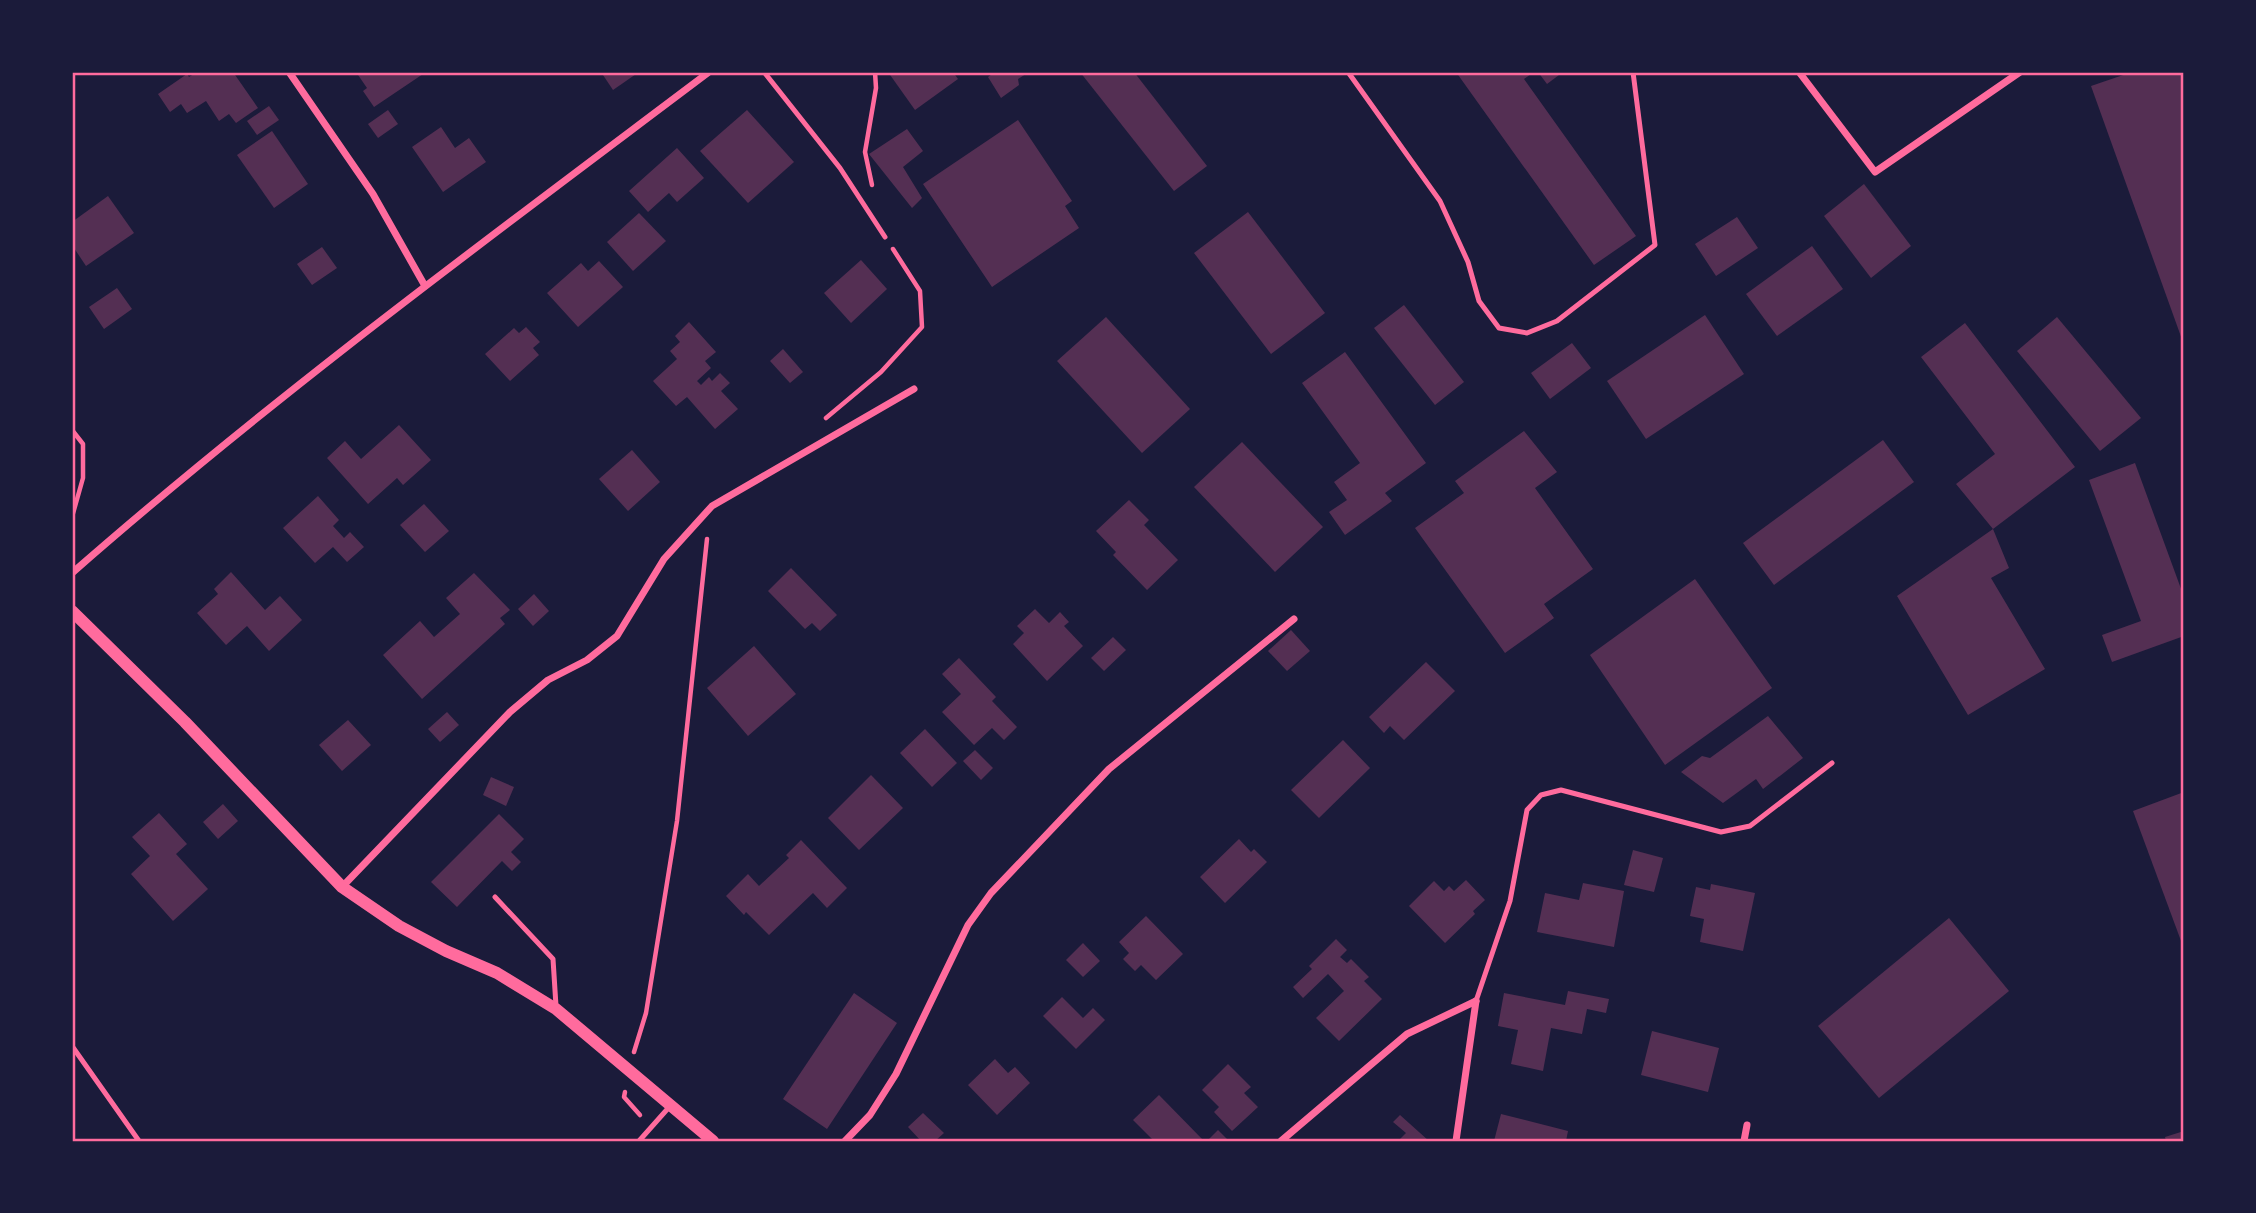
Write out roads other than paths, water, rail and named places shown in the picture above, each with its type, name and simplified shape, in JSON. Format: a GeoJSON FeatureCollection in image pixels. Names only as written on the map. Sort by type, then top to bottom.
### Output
{"type":"FeatureCollection","features":[{"type":"Feature","properties":{"kind":"street"},"geometry":{"type":"LineString","coordinates":[[289,72],[373,194],[425,286]]}},
{"type":"Feature","properties":{"kind":"street"},"geometry":{"type":"LineString","coordinates":[[72,573],[135,517],[425,286],[709,72]]}},
{"type":"Feature","properties":{"kind":"street"},"geometry":{"type":"LineString","coordinates":[[1798,72],[1875,172],[2020,72]]}},
{"type":"Feature","properties":{"kind":"street"},"geometry":{"type":"LineString","coordinates":[[342,887],[510,712],[548,680],[587,660],[617,636],[664,559],[712,506],[914,389]]}},
{"type":"Feature","properties":{"kind":"street"},"geometry":{"type":"LineString","coordinates":[[72,611],[185,722],[342,887],[399,926],[446,951],[497,973],[556,1009],[713,1141]]}},
{"type":"Feature","properties":{"kind":"street"},"geometry":{"type":"LineString","coordinates":[[845,1141],[870,1115],[896,1074],[968,925],[991,893],[1109,769],[1294,619]]}},
{"type":"Feature","properties":{"kind":"street"},"geometry":{"type":"LineString","coordinates":[[1281,1141],[1407,1034],[1476,1001]]}},
{"type":"Feature","properties":{"kind":"street"},"geometry":{"type":"LineString","coordinates":[[1455,1141],[1476,1001]]}},
{"type":"Feature","properties":{"kind":"street"},"geometry":{"type":"LineString","coordinates":[[1744,1141],[1747,1125]]}},
{"type":"Feature","properties":{"kind":"lane"},"geometry":{"type":"LineString","coordinates":[[764,72],[840,168],[885,237]]}},
{"type":"Feature","properties":{"kind":"lane"},"geometry":{"type":"LineString","coordinates":[[1348,72],[1440,201],[1468,262],[1479,302],[1499,328],[1527,333],[1557,321],[1655,245],[1633,72]]}},
{"type":"Feature","properties":{"kind":"lane"},"geometry":{"type":"LineString","coordinates":[[1476,1001],[1510,901],[1527,810],[1541,795],[1561,790],[1721,832],[1749,826],[1832,764]]}},
{"type":"Feature","properties":{"kind":"lane"},"geometry":{"type":"LineString","coordinates":[[495,897],[553,959],[556,1009]]}},
{"type":"Feature","properties":{"kind":"lane"},"geometry":{"type":"LineString","coordinates":[[72,1046],[139,1141]]}},
{"type":"Feature","properties":{"kind":"lane"},"geometry":{"type":"LineString","coordinates":[[639,1141],[671,1105]]}}]}
